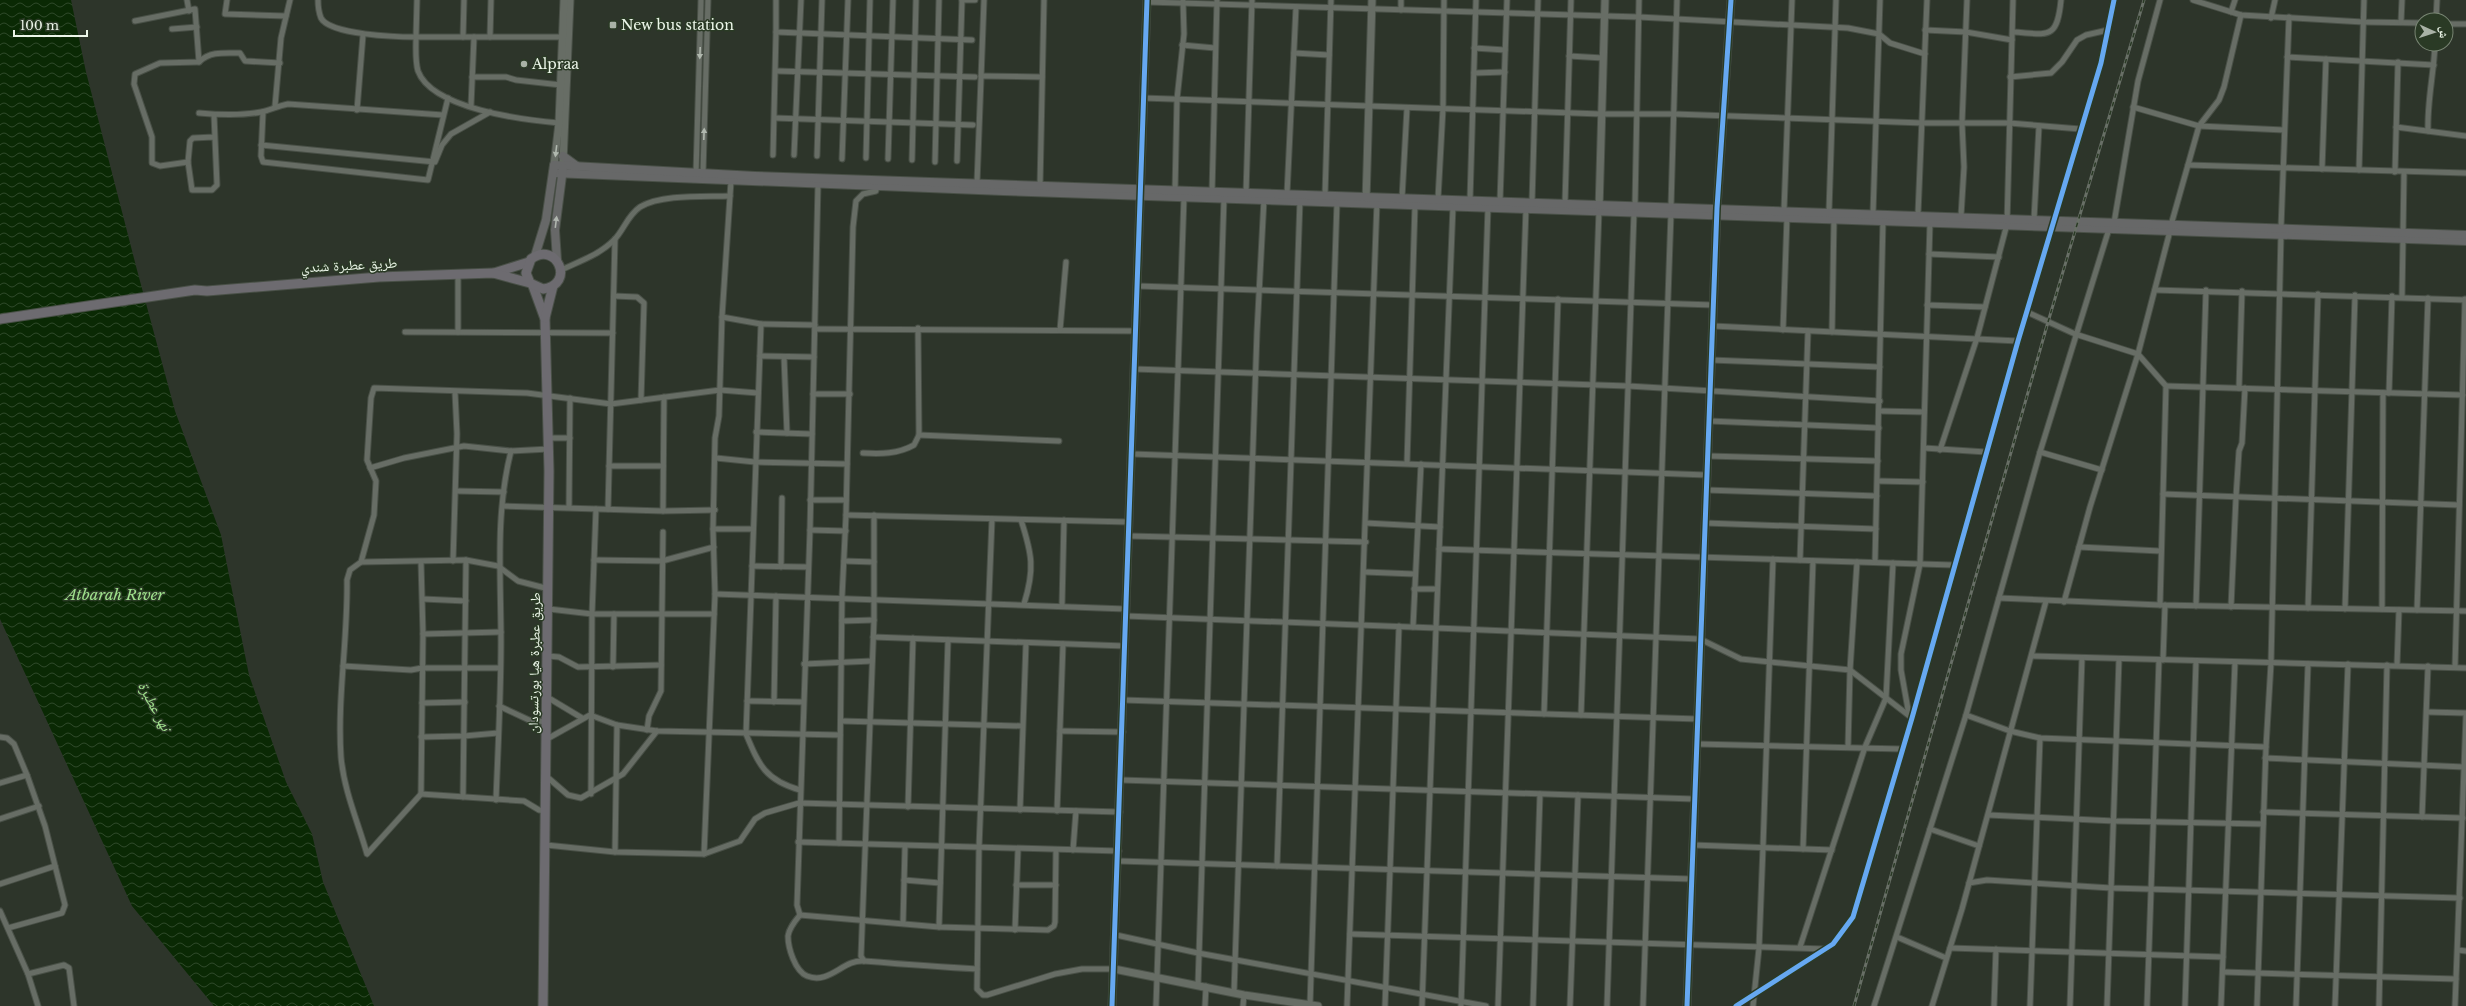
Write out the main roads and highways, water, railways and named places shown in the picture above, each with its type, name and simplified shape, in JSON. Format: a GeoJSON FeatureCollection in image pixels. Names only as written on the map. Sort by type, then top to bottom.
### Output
{"type":"FeatureCollection","features":[{"type":"Feature","properties":{"kind":"highway"},"geometry":{"type":"LineString","coordinates":[[547,254],[557,260],[561,270],[560,279],[553,286],[543,289],[493,273],[547,254]]}},
{"type":"Feature","properties":{"kind":"highway"},"geometry":{"type":"LineString","coordinates":[[532,259],[526,273],[545,319]]}},
{"type":"Feature","properties":{"kind":"highway","name":"طريق عطبرة شندي"},"geometry":{"type":"LineString","coordinates":[[190,294],[207,291],[345,279],[493,273]]}},
{"type":"Feature","properties":{"kind":"highway"},"geometry":{"type":"LineString","coordinates":[[545,319],[553,286]]}},
{"type":"Feature","properties":{"kind":"highway"},"geometry":{"type":"LineString","coordinates":[[0,319],[190,294]]}},
{"type":"Feature","properties":{"kind":"highway"},"geometry":{"type":"LineString","coordinates":[[0,324],[190,294]]}},
{"type":"Feature","properties":{"kind":"highway","name":"طريق عطبرة هيا بورتسودان"},"geometry":{"type":"LineString","coordinates":[[543,1006],[549,609],[549,449],[545,319]]}},
{"type":"Feature","properties":{"kind":"main road"},"geometry":{"type":"LineString","coordinates":[[563,156],[580,170]]}},
{"type":"Feature","properties":{"kind":"main road"},"geometry":{"type":"LineString","coordinates":[[532,259],[546,220],[554,169],[562,173],[580,170],[700,173],[877,182],[1141,192],[1175,190],[1325,195],[1366,200]]}},
{"type":"Feature","properties":{"kind":"main road"},"geometry":{"type":"LineString","coordinates":[[562,173],[580,170],[731,181],[818,184],[877,182],[977,183],[1141,192],[1184,197],[1337,202],[1402,198],[1532,202],[1599,207]]}},
{"type":"Feature","properties":{"kind":"main road"},"geometry":{"type":"LineString","coordinates":[[557,260],[555,230],[562,173]]}},
{"type":"Feature","properties":{"kind":"main road"},"geometry":{"type":"LineString","coordinates":[[1377,200],[1415,204],[1526,208],[1599,207],[1831,215],[1873,213],[1918,214],[1961,216],[2008,221],[2034,219],[2055,223]]}},
{"type":"Feature","properties":{"kind":"main road"},"geometry":{"type":"LineString","coordinates":[[1831,215],[1883,220],[1930,222],[2008,221],[2403,236],[2466,241]]}},
{"type":"Feature","properties":{"kind":"main road"},"geometry":{"type":"LineString","coordinates":[[2403,236],[2466,235]]}},
{"type":"Feature","properties":{"kind":"water","name":"Atbarah River"},"geometry":{"type":"Polygon","coordinates":[[[0,0],[71,0],[86,72],[175,411],[221,535],[249,675],[286,782],[312,834],[323,882],[374,1006],[214,1006],[132,906],[0,619],[0,0]]]}},
{"type":"Feature","properties":{"kind":"railway"},"geometry":{"type":"LineString","coordinates":[[1854,1006],[2048,322],[2144,0]]}},
{"type":"Feature","properties":{"kind":"place","name":"New bus station"},"geometry":{"type":"Point","coordinates":[613,25]}},
{"type":"Feature","properties":{"kind":"place","name":"Alpraa"},"geometry":{"type":"Point","coordinates":[524,64]}},
{"type":"Feature","properties":{"kind":"water label","name":"نهر عطبرة"},"geometry":{"type":"Point","coordinates":[155,706]}}]}
